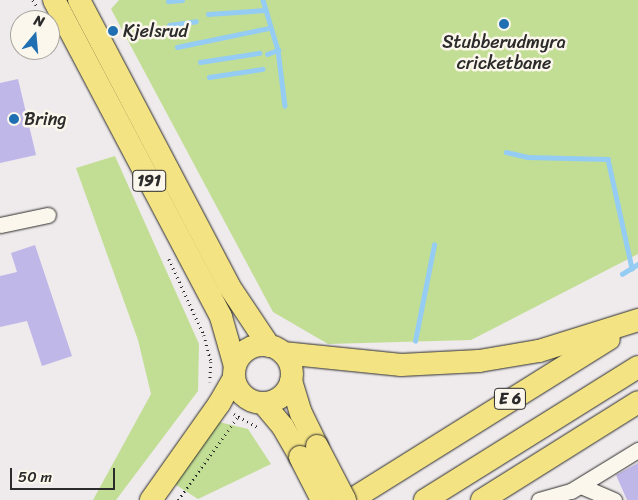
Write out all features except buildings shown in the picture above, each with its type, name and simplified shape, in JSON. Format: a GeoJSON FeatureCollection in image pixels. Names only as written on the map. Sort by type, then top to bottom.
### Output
{"type":"FeatureCollection","features":[{"type":"Feature","properties":{"kind":"highway","name":"191"},"geometry":{"type":"LineString","coordinates":[[54,0],[221,317],[234,372],[244,396],[263,403],[283,427],[309,452],[345,500]]}},
{"type":"Feature","properties":{"kind":"highway","name":"191"},"geometry":{"type":"LineString","coordinates":[[79,0],[229,286],[292,369],[291,381],[301,413],[321,500]]}},
{"type":"Feature","properties":{"kind":"highway"},"geometry":{"type":"LineString","coordinates":[[150,500],[219,404],[234,372],[238,358],[252,347],[276,349],[316,358],[360,363],[442,364],[525,353],[638,320]]}},
{"type":"Feature","properties":{"kind":"highway","name":"E 6"},"geometry":{"type":"LineString","coordinates":[[351,500],[638,320]]}},
{"type":"Feature","properties":{"kind":"highway","name":"E 6"},"geometry":{"type":"LineString","coordinates":[[425,500],[638,367]]}},
{"type":"Feature","properties":{"kind":"highway"},"geometry":{"type":"LineString","coordinates":[[263,403],[284,394],[291,381]]}},
{"type":"Feature","properties":{"kind":"highway"},"geometry":{"type":"LineString","coordinates":[[482,500],[638,402]]}},
{"type":"Feature","properties":{"kind":"lane"},"geometry":{"type":"LineString","coordinates":[[0,225],[48,215]]}},
{"type":"Feature","properties":{"kind":"lane"},"geometry":{"type":"LineString","coordinates":[[539,500],[580,486],[638,450]]}},
{"type":"Feature","properties":{"kind":"lane"},"geometry":{"type":"LineString","coordinates":[[321,500],[383,480]]}},
{"type":"Feature","properties":{"kind":"lane"},"geometry":{"type":"LineString","coordinates":[[580,486],[614,500]]}},
{"type":"Feature","properties":{"kind":"path"},"geometry":{"type":"LineString","coordinates":[[164,250],[204,335],[211,362],[209,385]]}},
{"type":"Feature","properties":{"kind":"path"},"geometry":{"type":"LineString","coordinates":[[231,412],[264,432]]}},
{"type":"Feature","properties":{"kind":"path"},"geometry":{"type":"LineString","coordinates":[[178,500],[238,416]]}},
{"type":"Feature","properties":{"kind":"green space"},"geometry":{"type":"Polygon","coordinates":[[[119,0],[638,0],[638,254],[471,340],[328,344],[273,312],[111,9],[119,0]]]}},
{"type":"Feature","properties":{"kind":"green space"},"geometry":{"type":"Polygon","coordinates":[[[115,156],[199,344],[198,391],[116,500],[93,500],[151,394],[138,340],[76,168],[115,156]]]}},
{"type":"Feature","properties":{"kind":"green space"},"geometry":{"type":"Polygon","coordinates":[[[219,422],[248,429],[271,464],[198,499],[173,483],[219,422]]]}},
{"type":"Feature","properties":{"kind":"waterway"},"geometry":{"type":"LineString","coordinates":[[168,1],[182,0]]}},
{"type":"Feature","properties":{"kind":"waterway"},"geometry":{"type":"LineString","coordinates":[[263,0],[278,50],[285,106]]}},
{"type":"Feature","properties":{"kind":"waterway"},"geometry":{"type":"LineString","coordinates":[[208,14],[265,10]]}},
{"type":"Feature","properties":{"kind":"waterway"},"geometry":{"type":"LineString","coordinates":[[169,25],[196,21]]}},
{"type":"Feature","properties":{"kind":"waterway"},"geometry":{"type":"LineString","coordinates":[[177,47],[269,28]]}},
{"type":"Feature","properties":{"kind":"waterway"},"geometry":{"type":"LineString","coordinates":[[267,54],[278,50]]}},
{"type":"Feature","properties":{"kind":"waterway"},"geometry":{"type":"LineString","coordinates":[[200,62],[259,53]]}},
{"type":"Feature","properties":{"kind":"waterway"},"geometry":{"type":"LineString","coordinates":[[209,77],[262,69]]}},
{"type":"Feature","properties":{"kind":"waterway"},"geometry":{"type":"LineString","coordinates":[[506,152],[527,157],[608,159],[632,268]]}},
{"type":"Feature","properties":{"kind":"waterway"},"geometry":{"type":"LineString","coordinates":[[415,341],[434,245]]}},
{"type":"Feature","properties":{"kind":"waterway"},"geometry":{"type":"LineString","coordinates":[[622,274],[638,264]]}},
{"type":"Feature","properties":{"kind":"place","name":"Stubberudmyra cricketbane"},"geometry":{"type":"Point","coordinates":[504,24]}},
{"type":"Feature","properties":{"kind":"place","name":"Kjelsrud"},"geometry":{"type":"Point","coordinates":[113,31]}},
{"type":"Feature","properties":{"kind":"place","name":"Bring"},"geometry":{"type":"Point","coordinates":[14,119]}}]}
